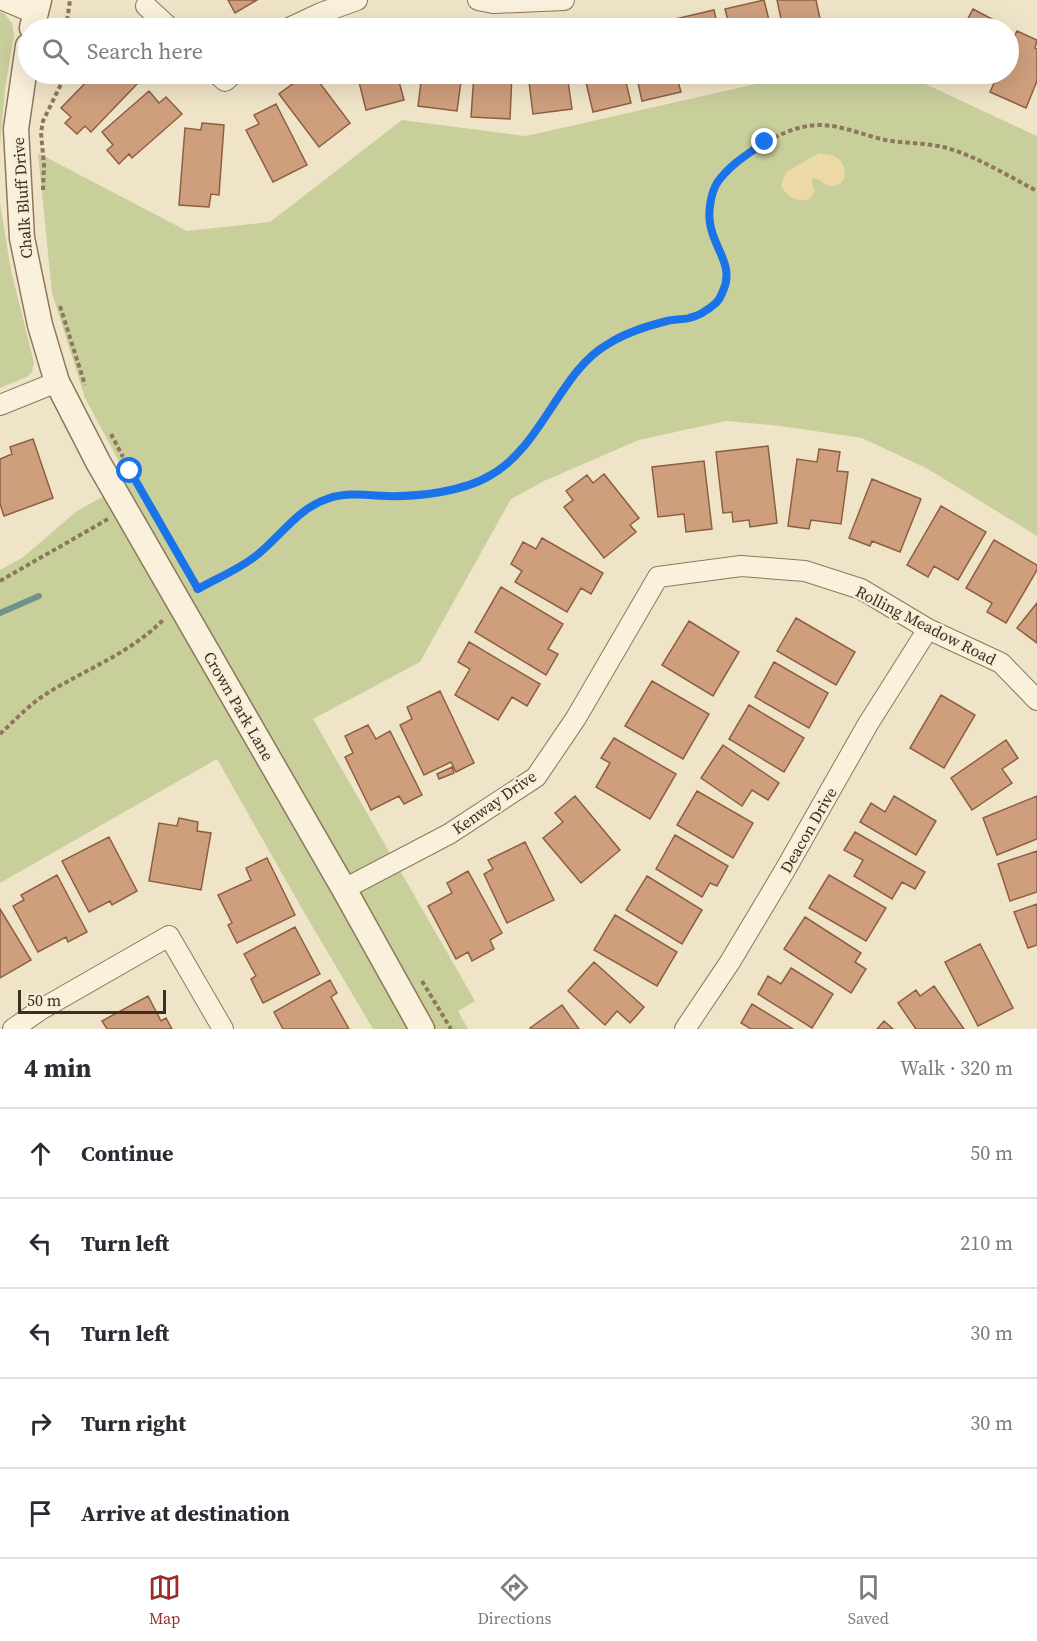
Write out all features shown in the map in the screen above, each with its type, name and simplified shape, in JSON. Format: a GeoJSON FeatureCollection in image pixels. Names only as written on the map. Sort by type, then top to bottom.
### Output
{"type":"FeatureCollection","features":[{"type":"Feature","properties":{"kind":"street"},"geometry":{"type":"LineString","coordinates":[[3,0],[35,14]]}},
{"type":"Feature","properties":{"kind":"street"},"geometry":{"type":"LineString","coordinates":[[310,18],[357,0]]}},
{"type":"Feature","properties":{"kind":"street"},"geometry":{"type":"LineString","coordinates":[[478,0],[493,3],[564,0]]}},
{"type":"Feature","properties":{"kind":"street"},"geometry":{"type":"LineString","coordinates":[[146,6],[159,18]]}},
{"type":"Feature","properties":{"kind":"street","name":"Chalk Bluff Drive"},"geometry":{"type":"LineString","coordinates":[[23,84],[16,129],[22,238],[40,325],[57,382]]}},
{"type":"Feature","properties":{"kind":"street"},"geometry":{"type":"LineString","coordinates":[[0,405],[57,382]]}},
{"type":"Feature","properties":{"kind":"street","name":"Crown Park Lane"},"geometry":{"type":"LineString","coordinates":[[57,382],[77,424],[422,1029]]}},
{"type":"Feature","properties":{"kind":"street","name":"Rolling Meadow Road"},"geometry":{"type":"LineString","coordinates":[[658,577],[741,566],[805,571],[861,589],[928,629],[1001,663],[1037,700]]}},
{"type":"Feature","properties":{"kind":"street","name":"Kenway Drive"},"geometry":{"type":"LineString","coordinates":[[344,889],[449,834],[536,777],[576,718],[658,577]]}},
{"type":"Feature","properties":{"kind":"street","name":"Deacon Drive"},"geometry":{"type":"LineString","coordinates":[[685,1029],[730,962],[868,724],[928,629]]}},
{"type":"Feature","properties":{"kind":"street"},"geometry":{"type":"LineString","coordinates":[[13,1029],[40,1010],[169,936],[223,1029]]}},
{"type":"Feature","properties":{"kind":"path"},"geometry":{"type":"LineString","coordinates":[[67,18],[70,0]]}},
{"type":"Feature","properties":{"kind":"path"},"geometry":{"type":"LineString","coordinates":[[43,199],[44,165],[41,133],[43,121],[61,84]]}},
{"type":"Feature","properties":{"kind":"path"},"geometry":{"type":"LineString","coordinates":[[189,595],[256,556],[303,511],[314,504],[330,498],[359,494],[424,494],[461,486],[490,476],[524,447],[581,367],[606,344],[654,324],[689,318],[706,311],[719,300],[726,285],[727,267],[710,224],[710,206],[717,184],[737,161],[765,142],[795,130],[819,125],[846,129],[882,139],[946,148],[982,163],[1037,191]]}},
{"type":"Feature","properties":{"kind":"path"},"geometry":{"type":"LineString","coordinates":[[59,302],[90,395]]}},
{"type":"Feature","properties":{"kind":"path"},"geometry":{"type":"LineString","coordinates":[[110,433],[125,461]]}},
{"type":"Feature","properties":{"kind":"path"},"geometry":{"type":"LineString","coordinates":[[0,581],[125,509]]}},
{"type":"Feature","properties":{"kind":"path"},"geometry":{"type":"LineString","coordinates":[[192,579],[204,599]]}},
{"type":"Feature","properties":{"kind":"path"},"geometry":{"type":"LineString","coordinates":[[0,734],[43,696],[122,653],[154,629],[169,614]]}},
{"type":"Feature","properties":{"kind":"green space"},"geometry":{"type":"Polygon","coordinates":[[[0,12],[4,13],[12,23],[14,35],[5,89],[0,145],[0,12]]]}},
{"type":"Feature","properties":{"kind":"green space"},"geometry":{"type":"Polygon","coordinates":[[[756,84],[925,84],[1037,136],[1037,536],[928,469],[862,438],[726,421],[639,440],[544,481],[511,499],[420,662],[313,719],[475,1001],[458,1011],[468,1029],[373,1029],[217,759],[0,883],[0,570],[22,558],[77,511],[130,482],[85,398],[52,293],[38,153],[187,231],[270,222],[402,120],[526,136],[756,84]]]}},
{"type":"Feature","properties":{"kind":"green space"},"geometry":{"type":"Polygon","coordinates":[[[0,203],[11,270],[34,363],[32,372],[27,377],[0,388],[0,203]]]}},
{"type":"Feature","properties":{"kind":"sand"},"geometry":{"type":"Polygon","coordinates":[[[819,153],[829,154],[839,159],[844,168],[844,179],[837,185],[829,186],[814,178],[811,181],[815,190],[811,198],[798,200],[793,198],[781,185],[786,172],[819,153]]]}},
{"type":"Feature","properties":{"kind":"building"},"geometry":{"type":"Polygon","coordinates":[[[228,0],[257,0],[235,13],[228,0]]]}},
{"type":"Feature","properties":{"kind":"building"},"geometry":{"type":"Polygon","coordinates":[[[764,0],[768,18],[727,18],[725,9],[764,0]]]}},
{"type":"Feature","properties":{"kind":"building"},"geometry":{"type":"Polygon","coordinates":[[[777,0],[816,0],[820,18],[781,18],[777,0]]]}},
{"type":"Feature","properties":{"kind":"building"},"geometry":{"type":"Polygon","coordinates":[[[973,9],[990,18],[968,18],[973,9]]]}},
{"type":"Feature","properties":{"kind":"building"},"geometry":{"type":"Polygon","coordinates":[[[714,10],[716,18],[679,18],[714,10]]]}},
{"type":"Feature","properties":{"kind":"building"},"geometry":{"type":"Polygon","coordinates":[[[1019,32],[1037,40],[1035,48],[1037,49],[1037,81],[1026,108],[990,92],[994,84],[1019,84],[1019,32]]]}},
{"type":"Feature","properties":{"kind":"building"},"geometry":{"type":"Polygon","coordinates":[[[84,84],[137,84],[91,132],[85,126],[77,134],[65,123],[71,117],[61,108],[84,84]]]}},
{"type":"Feature","properties":{"kind":"building"},"geometry":{"type":"Polygon","coordinates":[[[292,84],[321,84],[350,123],[319,147],[279,94],[292,84]]]}},
{"type":"Feature","properties":{"kind":"building"},"geometry":{"type":"Polygon","coordinates":[[[360,84],[400,84],[404,100],[366,110],[360,84]]]}},
{"type":"Feature","properties":{"kind":"building"},"geometry":{"type":"Polygon","coordinates":[[[421,84],[461,84],[457,111],[418,106],[421,84]]]}},
{"type":"Feature","properties":{"kind":"building"},"geometry":{"type":"Polygon","coordinates":[[[473,84],[512,84],[510,119],[471,117],[473,84]]]}},
{"type":"Feature","properties":{"kind":"building"},"geometry":{"type":"Polygon","coordinates":[[[529,84],[568,84],[572,109],[533,114],[529,84]]]}},
{"type":"Feature","properties":{"kind":"building"},"geometry":{"type":"Polygon","coordinates":[[[586,84],[626,84],[631,103],[593,112],[586,84]]]}},
{"type":"Feature","properties":{"kind":"building"},"geometry":{"type":"Polygon","coordinates":[[[638,84],[679,84],[681,92],[642,101],[638,84]]]}},
{"type":"Feature","properties":{"kind":"building"},"geometry":{"type":"Polygon","coordinates":[[[149,91],[159,103],[166,97],[182,114],[132,158],[129,154],[119,164],[107,150],[113,145],[102,132],[149,91]]]}},
{"type":"Feature","properties":{"kind":"building"},"geometry":{"type":"Polygon","coordinates":[[[276,104],[307,165],[273,182],[246,130],[259,124],[254,115],[276,104]]]}},
{"type":"Feature","properties":{"kind":"building"},"geometry":{"type":"Polygon","coordinates":[[[202,123],[224,125],[219,195],[211,194],[209,207],[179,205],[185,128],[201,130],[202,123]]]}},
{"type":"Feature","properties":{"kind":"building"},"geometry":{"type":"Polygon","coordinates":[[[33,439],[53,498],[4,516],[0,504],[0,459],[12,454],[10,447],[33,439]]]}},
{"type":"Feature","properties":{"kind":"building"},"geometry":{"type":"Polygon","coordinates":[[[768,446],[777,523],[750,527],[749,520],[733,522],[732,512],[723,513],[716,452],[768,446]]]}},
{"type":"Feature","properties":{"kind":"building"},"geometry":{"type":"Polygon","coordinates":[[[819,449],[840,452],[837,471],[848,472],[841,524],[811,520],[809,529],[788,526],[797,459],[817,462],[819,449]]]}},
{"type":"Feature","properties":{"kind":"building"},"geometry":{"type":"Polygon","coordinates":[[[704,461],[712,529],[686,532],[684,514],[658,517],[652,467],[704,461]]]}},
{"type":"Feature","properties":{"kind":"building"},"geometry":{"type":"Polygon","coordinates":[[[604,474],[639,518],[630,525],[636,532],[604,558],[564,507],[573,500],[566,491],[587,475],[593,483],[604,474]]]}},
{"type":"Feature","properties":{"kind":"building"},"geometry":{"type":"Polygon","coordinates":[[[872,479],[921,499],[900,552],[872,541],[870,546],[849,538],[872,479]]]}},
{"type":"Feature","properties":{"kind":"building"},"geometry":{"type":"Polygon","coordinates":[[[941,506],[986,532],[958,580],[934,566],[928,577],[907,565],[941,506]]]}},
{"type":"Feature","properties":{"kind":"building"},"geometry":{"type":"Polygon","coordinates":[[[542,538],[603,573],[591,594],[581,588],[567,612],[515,582],[522,571],[511,564],[523,542],[536,549],[542,538]]]}},
{"type":"Feature","properties":{"kind":"building"},"geometry":{"type":"Polygon","coordinates":[[[994,540],[1037,565],[1037,570],[1006,623],[987,612],[992,603],[966,588],[994,540]]]}},
{"type":"Feature","properties":{"kind":"building"},"geometry":{"type":"Polygon","coordinates":[[[501,587],[563,624],[548,649],[558,654],[546,675],[475,632],[501,587]]]}},
{"type":"Feature","properties":{"kind":"building"},"geometry":{"type":"Polygon","coordinates":[[[1037,603],[1037,643],[1017,628],[1037,603]]]}},
{"type":"Feature","properties":{"kind":"building"},"geometry":{"type":"Polygon","coordinates":[[[796,618],[855,652],[836,685],[777,651],[796,618]]]}},
{"type":"Feature","properties":{"kind":"building"},"geometry":{"type":"Polygon","coordinates":[[[689,621],[739,652],[713,696],[662,665],[689,621]]]}},
{"type":"Feature","properties":{"kind":"building"},"geometry":{"type":"Polygon","coordinates":[[[469,642],[540,684],[527,706],[512,697],[498,720],[455,695],[470,669],[458,662],[469,642]]]}},
{"type":"Feature","properties":{"kind":"building"},"geometry":{"type":"Polygon","coordinates":[[[774,662],[828,693],[809,728],[755,697],[774,662]]]}},
{"type":"Feature","properties":{"kind":"building"},"geometry":{"type":"Polygon","coordinates":[[[652,681],[709,714],[683,759],[625,726],[652,681]]]}},
{"type":"Feature","properties":{"kind":"building"},"geometry":{"type":"Polygon","coordinates":[[[440,691],[474,763],[456,772],[451,762],[424,775],[400,725],[412,719],[407,707],[440,691]]]}},
{"type":"Feature","properties":{"kind":"building"},"geometry":{"type":"Polygon","coordinates":[[[941,695],[975,715],[944,768],[910,748],[941,695]]]}},
{"type":"Feature","properties":{"kind":"building"},"geometry":{"type":"Polygon","coordinates":[[[749,705],[804,738],[784,772],[729,739],[749,705]]]}},
{"type":"Feature","properties":{"kind":"building"},"geometry":{"type":"Polygon","coordinates":[[[368,725],[376,739],[390,731],[422,795],[404,804],[399,796],[371,810],[345,757],[353,753],[345,736],[368,725]]]}},
{"type":"Feature","properties":{"kind":"building"},"geometry":{"type":"Polygon","coordinates":[[[614,738],[676,774],[650,819],[596,787],[610,763],[601,758],[614,738]]]}},
{"type":"Feature","properties":{"kind":"building"},"geometry":{"type":"Polygon","coordinates":[[[1006,740],[1018,758],[1002,769],[1012,783],[972,810],[951,778],[1006,740]]]}},
{"type":"Feature","properties":{"kind":"building"},"geometry":{"type":"Polygon","coordinates":[[[723,745],[779,783],[768,800],[752,790],[742,806],[701,778],[723,745]]]}},
{"type":"Feature","properties":{"kind":"building"},"geometry":{"type":"Polygon","coordinates":[[[452,767],[454,773],[439,779],[437,774],[452,767]]]}},
{"type":"Feature","properties":{"kind":"building"},"geometry":{"type":"Polygon","coordinates":[[[697,791],[753,823],[733,858],[677,825],[697,791]]]}},
{"type":"Feature","properties":{"kind":"building"},"geometry":{"type":"Polygon","coordinates":[[[575,796],[620,850],[581,883],[543,838],[563,822],[555,813],[575,796]]]}},
{"type":"Feature","properties":{"kind":"building"},"geometry":{"type":"Polygon","coordinates":[[[894,796],[936,821],[916,855],[860,822],[871,803],[885,812],[894,796]]]}},
{"type":"Feature","properties":{"kind":"building"},"geometry":{"type":"Polygon","coordinates":[[[1037,796],[1037,839],[997,855],[983,818],[1037,796]]]}},
{"type":"Feature","properties":{"kind":"building"},"geometry":{"type":"Polygon","coordinates":[[[179,818],[198,822],[197,831],[211,833],[201,890],[149,881],[159,823],[177,826],[179,818]]]}},
{"type":"Feature","properties":{"kind":"building"},"geometry":{"type":"Polygon","coordinates":[[[855,832],[925,872],[915,889],[902,882],[892,899],[854,876],[863,860],[844,850],[855,832]]]}},
{"type":"Feature","properties":{"kind":"building"},"geometry":{"type":"Polygon","coordinates":[[[675,835],[728,866],[717,886],[710,883],[702,897],[656,869],[675,835]]]}},
{"type":"Feature","properties":{"kind":"building"},"geometry":{"type":"Polygon","coordinates":[[[109,837],[137,891],[112,905],[110,901],[89,912],[62,861],[109,837]]]}},
{"type":"Feature","properties":{"kind":"building"},"geometry":{"type":"Polygon","coordinates":[[[525,842],[554,900],[507,923],[484,874],[493,869],[488,860],[525,842]]]}},
{"type":"Feature","properties":{"kind":"building"},"geometry":{"type":"Polygon","coordinates":[[[1037,851],[1037,892],[1010,901],[998,864],[1037,851]]]}},
{"type":"Feature","properties":{"kind":"building"},"geometry":{"type":"Polygon","coordinates":[[[267,858],[295,915],[237,943],[228,925],[232,923],[218,895],[251,880],[246,868],[267,858]]]}},
{"type":"Feature","properties":{"kind":"building"},"geometry":{"type":"Polygon","coordinates":[[[468,871],[502,933],[490,940],[494,949],[472,961],[468,952],[456,959],[428,906],[452,893],[447,883],[468,871]]]}},
{"type":"Feature","properties":{"kind":"building"},"geometry":{"type":"Polygon","coordinates":[[[57,875],[87,932],[68,942],[66,937],[38,952],[13,906],[24,900],[21,895],[57,875]]]}},
{"type":"Feature","properties":{"kind":"building"},"geometry":{"type":"Polygon","coordinates":[[[829,875],[886,908],[866,941],[809,908],[829,875]]]}},
{"type":"Feature","properties":{"kind":"building"},"geometry":{"type":"Polygon","coordinates":[[[647,876],[702,910],[682,944],[626,910],[647,876]]]}},
{"type":"Feature","properties":{"kind":"building"},"geometry":{"type":"Polygon","coordinates":[[[1037,904],[1037,945],[1028,948],[1014,912],[1037,904]]]}},
{"type":"Feature","properties":{"kind":"building"},"geometry":{"type":"Polygon","coordinates":[[[0,909],[31,960],[0,978],[0,909]]]}},
{"type":"Feature","properties":{"kind":"building"},"geometry":{"type":"Polygon","coordinates":[[[615,915],[677,952],[657,986],[594,950],[615,915]]]}},
{"type":"Feature","properties":{"kind":"building"},"geometry":{"type":"Polygon","coordinates":[[[805,917],[861,953],[855,962],[866,969],[851,993],[784,949],[805,917]]]}},
{"type":"Feature","properties":{"kind":"building"},"geometry":{"type":"Polygon","coordinates":[[[295,927],[320,974],[263,1003],[251,979],[256,976],[244,954],[295,927]]]}},
{"type":"Feature","properties":{"kind":"building"},"geometry":{"type":"Polygon","coordinates":[[[980,944],[1013,1008],[978,1026],[945,962],[980,944]]]}},
{"type":"Feature","properties":{"kind":"building"},"geometry":{"type":"Polygon","coordinates":[[[594,962],[644,1007],[630,1023],[617,1011],[605,1025],[568,991],[594,962]]]}},
{"type":"Feature","properties":{"kind":"building"},"geometry":{"type":"Polygon","coordinates":[[[791,968],[833,994],[812,1028],[758,994],[768,976],[781,984],[791,968]]]}},
{"type":"Feature","properties":{"kind":"building"},"geometry":{"type":"Polygon","coordinates":[[[330,980],[337,993],[331,997],[349,1029],[283,1029],[274,1012],[330,980]]]}},
{"type":"Feature","properties":{"kind":"building"},"geometry":{"type":"Polygon","coordinates":[[[934,986],[964,1029],[916,1029],[898,1003],[916,990],[920,996],[934,986]]]}},
{"type":"Feature","properties":{"kind":"building"},"geometry":{"type":"Polygon","coordinates":[[[148,996],[161,1021],[166,1018],[172,1029],[107,1029],[102,1021],[148,996]]]}},
{"type":"Feature","properties":{"kind":"building"},"geometry":{"type":"Polygon","coordinates":[[[752,1004],[793,1029],[751,1029],[741,1023],[752,1004]]]}},
{"type":"Feature","properties":{"kind":"building"},"geometry":{"type":"Polygon","coordinates":[[[562,1005],[579,1029],[530,1028],[562,1005]]]}},
{"type":"Feature","properties":{"kind":"building"},"geometry":{"type":"Polygon","coordinates":[[[884,1021],[893,1029],[877,1029],[884,1021]]]}},
{"type":"Feature","properties":{"kind":"waterway"},"geometry":{"type":"LineString","coordinates":[[0,613],[39,596]]}},
{"type":"Feature","properties":{"kind":"route"},"geometry":{"type":"LineString","coordinates":[[130,471],[198,589],[256,556],[303,511],[314,504],[330,498],[359,494],[385,496],[424,494],[461,486],[490,476],[524,447],[581,367],[606,344],[654,324],[689,318],[706,311],[719,300],[726,285],[727,267],[710,224],[710,206],[717,184],[737,161],[765,142]]}}]}
